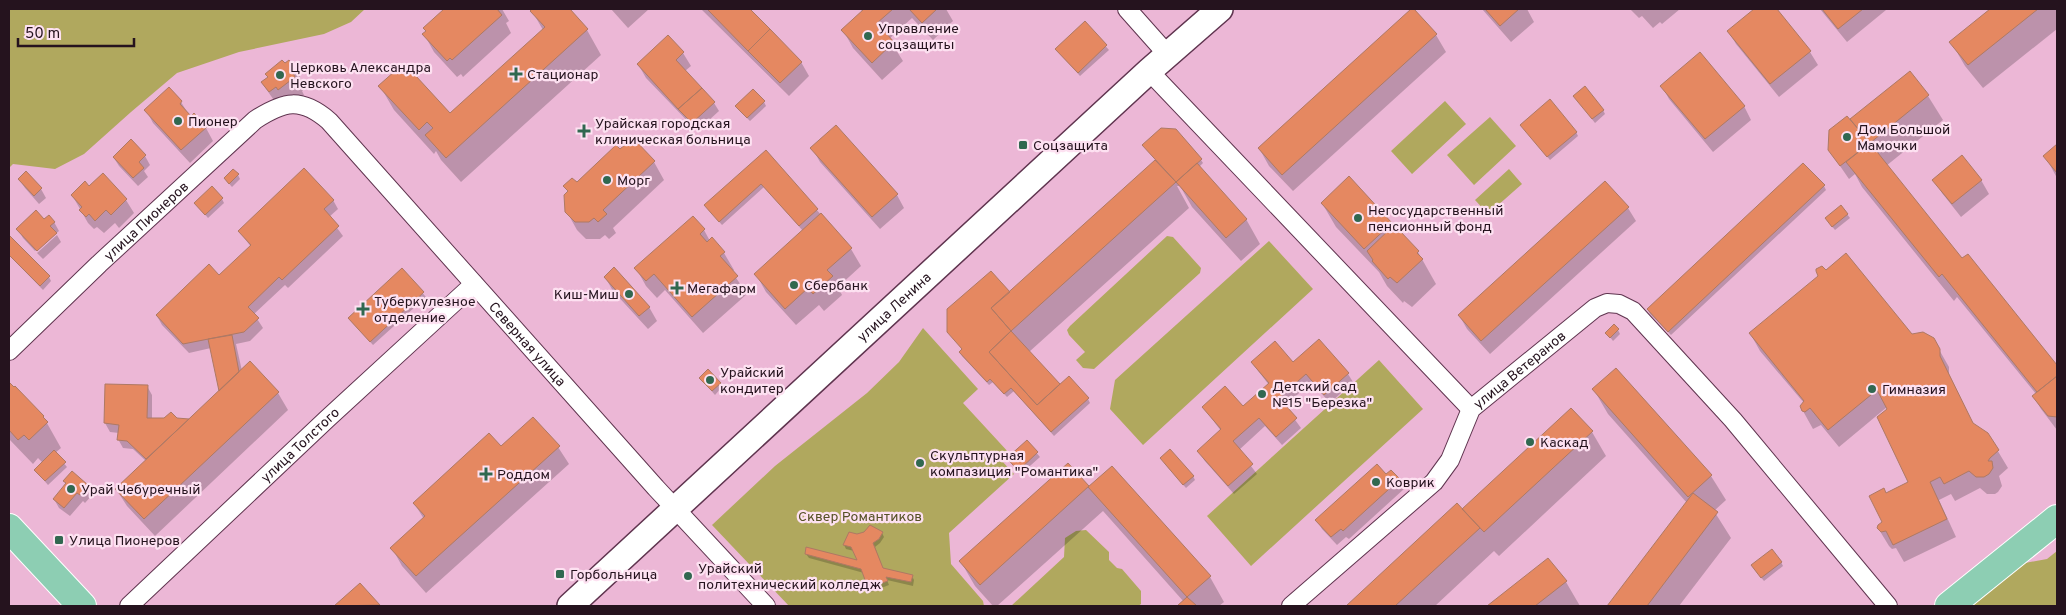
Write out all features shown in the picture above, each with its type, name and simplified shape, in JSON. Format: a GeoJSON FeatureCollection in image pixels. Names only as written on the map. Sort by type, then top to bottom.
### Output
{"type":"FeatureCollection","features":[{"type":"Feature","properties":{"kind":"main road","name":"улица Ленина"},"geometry":{"type":"LineString","coordinates":[[570,606],[1149,71],[1220,9]]}},
{"type":"Feature","properties":{"kind":"main road"},"geometry":{"type":"LineString","coordinates":[[1949,606],[2057,519]]}},
{"type":"Feature","properties":{"kind":"main road"},"geometry":{"type":"LineString","coordinates":[[9,528],[82,606]]}},
{"type":"Feature","properties":{"kind":"street"},"geometry":{"type":"LineString","coordinates":[[1127,9],[1168,54]]}},
{"type":"Feature","properties":{"kind":"street","name":"улица Ветеранов"},"geometry":{"type":"LineString","coordinates":[[1149,71],[1471,409],[1595,308],[1607,303],[1626,306],[1668,348],[1733,420],[1888,606]]}},
{"type":"Feature","properties":{"kind":"street","name":"Северная улица"},"geometry":{"type":"LineString","coordinates":[[290,104],[303,104],[315,109],[329,121],[676,509],[766,606]]}},
{"type":"Feature","properties":{"kind":"street","name":"улица Пионеров"},"geometry":{"type":"LineString","coordinates":[[9,351],[99,264],[255,120],[277,107],[290,104]]}},
{"type":"Feature","properties":{"kind":"street","name":"улица Толстого"},"geometry":{"type":"LineString","coordinates":[[128,606],[326,419],[474,284]]}},
{"type":"Feature","properties":{"kind":"street"},"geometry":{"type":"LineString","coordinates":[[1291,606],[1434,482],[1450,460],[1471,409]]}},
{"type":"Feature","properties":{"kind":"green space"},"geometry":{"type":"Polygon","coordinates":[[[9,9],[365,9],[351,22],[324,34],[239,52],[177,73],[84,154],[55,169],[13,164],[9,168],[9,9]]]}},
{"type":"Feature","properties":{"kind":"green space"},"geometry":{"type":"Polygon","coordinates":[[[1445,101],[1466,124],[1412,174],[1391,151],[1445,101]]]}},
{"type":"Feature","properties":{"kind":"green space"},"geometry":{"type":"Polygon","coordinates":[[[1490,117],[1516,146],[1474,185],[1447,155],[1490,117]]]}},
{"type":"Feature","properties":{"kind":"green space"},"geometry":{"type":"Polygon","coordinates":[[[1509,169],[1522,184],[1488,214],[1475,200],[1509,169]]]}},
{"type":"Feature","properties":{"kind":"green space"},"geometry":{"type":"Polygon","coordinates":[[[1167,236],[1173,237],[1201,268],[1200,273],[1094,369],[1083,368],[1076,360],[1085,352],[1069,335],[1067,330],[1167,236]]]}},
{"type":"Feature","properties":{"kind":"green space"},"geometry":{"type":"Polygon","coordinates":[[[1269,241],[1313,289],[1143,445],[1110,409],[1115,380],[1269,241]]]}},
{"type":"Feature","properties":{"kind":"green space","name":"Сквер Романтиков"},"geometry":{"type":"Polygon","coordinates":[[[923,328],[978,389],[963,403],[1010,454],[1002,461],[1014,474],[949,533],[951,564],[983,601],[984,606],[789,606],[712,525],[775,466],[867,393],[899,362],[923,328]]]}},
{"type":"Feature","properties":{"kind":"green space"},"geometry":{"type":"Polygon","coordinates":[[[1379,360],[1423,409],[1251,566],[1207,516],[1379,360]]]}},
{"type":"Feature","properties":{"kind":"green space"},"geometry":{"type":"Polygon","coordinates":[[[1086,530],[1109,552],[1109,560],[1117,568],[1122,569],[1141,591],[1141,604],[1138,606],[1011,606],[1064,557],[1065,538],[1076,531],[1086,530]]]}},
{"type":"Feature","properties":{"kind":"green space"},"geometry":{"type":"Polygon","coordinates":[[[2057,551],[2057,606],[1972,606],[2025,563],[2047,559],[2057,551]]]}},
{"type":"Feature","properties":{"kind":"building"},"geometry":{"type":"Polygon","coordinates":[[[444,9],[497,9],[502,15],[452,60],[450,58],[447,61],[422,34],[426,31],[423,28],[444,9]]]}},
{"type":"Feature","properties":{"kind":"building","name":"Стационар"},"geometry":{"type":"Polygon","coordinates":[[[532,9],[570,9],[588,29],[446,158],[425,135],[433,128],[427,122],[419,130],[378,86],[404,63],[450,113],[545,27],[530,11],[532,9]]]}},
{"type":"Feature","properties":{"kind":"building"},"geometry":{"type":"Polygon","coordinates":[[[707,9],[750,9],[770,29],[748,51],[707,9]]]}},
{"type":"Feature","properties":{"kind":"building","name":"Управление соцзащиты"},"geometry":{"type":"Polygon","coordinates":[[[864,9],[893,9],[877,23],[894,42],[872,63],[841,30],[864,9]]]}},
{"type":"Feature","properties":{"kind":"building","name":"Управление соцзащиты"},"geometry":{"type":"Polygon","coordinates":[[[909,9],[937,9],[922,23],[909,9]]]}},
{"type":"Feature","properties":{"kind":"building"},"geometry":{"type":"Polygon","coordinates":[[[1411,9],[1414,9],[1437,34],[1282,175],[1258,148],[1411,9]]]}},
{"type":"Feature","properties":{"kind":"building"},"geometry":{"type":"Polygon","coordinates":[[[1485,9],[1519,9],[1500,26],[1485,9]]]}},
{"type":"Feature","properties":{"kind":"building"},"geometry":{"type":"Polygon","coordinates":[[[1754,9],[1777,9],[1811,51],[1770,84],[1727,31],[1754,9]]]}},
{"type":"Feature","properties":{"kind":"building"},"geometry":{"type":"Polygon","coordinates":[[[1822,9],[1863,9],[1838,29],[1822,9]]]}},
{"type":"Feature","properties":{"kind":"building"},"geometry":{"type":"Polygon","coordinates":[[[1990,9],[2038,9],[1968,65],[1949,42],[1990,9]]]}},
{"type":"Feature","properties":{"kind":"building"},"geometry":{"type":"Polygon","coordinates":[[[1085,21],[1107,45],[1078,73],[1055,49],[1085,21]]]}},
{"type":"Feature","properties":{"kind":"building"},"geometry":{"type":"Polygon","coordinates":[[[770,29],[802,62],[780,83],[748,51],[770,29]]]}},
{"type":"Feature","properties":{"kind":"building"},"geometry":{"type":"Polygon","coordinates":[[[668,35],[684,52],[676,60],[702,88],[678,109],[637,64],[668,35]]]}},
{"type":"Feature","properties":{"kind":"building"},"geometry":{"type":"Polygon","coordinates":[[[1700,52],[1745,106],[1705,139],[1660,86],[1700,52]]]}},
{"type":"Feature","properties":{"kind":"building","name":"Церковь Александра Невского"},"geometry":{"type":"Polygon","coordinates":[[[282,60],[285,63],[289,60],[297,70],[293,73],[295,77],[278,90],[276,87],[269,92],[261,82],[268,77],[265,74],[282,60]]]}},
{"type":"Feature","properties":{"kind":"building"},"geometry":{"type":"Polygon","coordinates":[[[1910,71],[1929,95],[1870,143],[1850,119],[1910,71]]]}},
{"type":"Feature","properties":{"kind":"building"},"geometry":{"type":"Polygon","coordinates":[[[1585,86],[1604,110],[1592,119],[1573,96],[1585,86]]]}},
{"type":"Feature","properties":{"kind":"building","name":"Пионер"},"geometry":{"type":"Polygon","coordinates":[[[169,87],[182,101],[180,104],[191,116],[194,113],[207,127],[181,150],[144,110],[169,87]]]}},
{"type":"Feature","properties":{"kind":"building"},"geometry":{"type":"Polygon","coordinates":[[[702,88],[715,102],[692,123],[678,109],[702,88]]]}},
{"type":"Feature","properties":{"kind":"building"},"geometry":{"type":"Polygon","coordinates":[[[753,89],[765,101],[747,118],[735,106],[753,89]]]}},
{"type":"Feature","properties":{"kind":"building"},"geometry":{"type":"Polygon","coordinates":[[[1550,99],[1577,132],[1547,157],[1520,125],[1550,99]]]}},
{"type":"Feature","properties":{"kind":"building","name":"Дом Большой Мамочки"},"geometry":{"type":"Polygon","coordinates":[[[1847,116],[1870,143],[1840,166],[1828,150],[1829,130],[1847,116]]]}},
{"type":"Feature","properties":{"kind":"building"},"geometry":{"type":"Polygon","coordinates":[[[836,125],[898,194],[872,217],[810,148],[836,125]]]}},
{"type":"Feature","properties":{"kind":"building"},"geometry":{"type":"Polygon","coordinates":[[[1161,128],[1176,129],[1202,159],[1176,182],[1142,145],[1161,128]]]}},
{"type":"Feature","properties":{"kind":"building","name":"Морг"},"geometry":{"type":"Polygon","coordinates":[[[633,138],[655,161],[603,210],[607,214],[598,222],[594,218],[589,222],[575,222],[565,212],[564,195],[568,191],[563,186],[572,178],[577,182],[616,145],[620,149],[633,138]]]}},
{"type":"Feature","properties":{"kind":"building"},"geometry":{"type":"Polygon","coordinates":[[[131,139],[146,155],[139,162],[144,168],[133,178],[113,157],[131,139]]]}},
{"type":"Feature","properties":{"kind":"building"},"geometry":{"type":"Polygon","coordinates":[[[1870,143],[1962,258],[1968,254],[2057,365],[2057,376],[2037,392],[1942,274],[1939,277],[1846,162],[1870,143]]]}},
{"type":"Feature","properties":{"kind":"building"},"geometry":{"type":"Polygon","coordinates":[[[2057,144],[2057,173],[2043,156],[2057,144]]]}},
{"type":"Feature","properties":{"kind":"building"},"geometry":{"type":"Polygon","coordinates":[[[766,150],[818,209],[799,226],[761,184],[719,222],[704,205],[766,150]]]}},
{"type":"Feature","properties":{"kind":"building"},"geometry":{"type":"Polygon","coordinates":[[[1962,155],[1982,180],[1952,204],[1932,180],[1962,155]]]}},
{"type":"Feature","properties":{"kind":"building"},"geometry":{"type":"Polygon","coordinates":[[[1155,160],[1176,182],[1011,331],[991,308],[1155,160]]]}},
{"type":"Feature","properties":{"kind":"building"},"geometry":{"type":"Polygon","coordinates":[[[1197,163],[1247,219],[1226,238],[1176,182],[1197,163]]]}},
{"type":"Feature","properties":{"kind":"building"},"geometry":{"type":"Polygon","coordinates":[[[1803,163],[1825,185],[1668,332],[1647,309],[1803,163]]]}},
{"type":"Feature","properties":{"kind":"building"},"geometry":{"type":"Polygon","coordinates":[[[304,168],[334,200],[324,209],[339,226],[282,280],[279,277],[248,307],[259,318],[244,332],[183,344],[156,315],[209,264],[219,275],[251,245],[238,231],[304,168]]]}},
{"type":"Feature","properties":{"kind":"building"},"geometry":{"type":"Polygon","coordinates":[[[233,169],[239,174],[229,184],[224,178],[233,169]]]}},
{"type":"Feature","properties":{"kind":"building"},"geometry":{"type":"Polygon","coordinates":[[[26,171],[42,188],[34,196],[18,179],[26,171]]]}},
{"type":"Feature","properties":{"kind":"building"},"geometry":{"type":"Polygon","coordinates":[[[103,173],[127,199],[111,215],[106,210],[95,221],[89,214],[86,217],[79,210],[82,207],[71,195],[85,181],[89,186],[103,173]]]}},
{"type":"Feature","properties":{"kind":"building"},"geometry":{"type":"Polygon","coordinates":[[[1349,176],[1392,223],[1364,249],[1321,203],[1349,176]]]}},
{"type":"Feature","properties":{"kind":"building"},"geometry":{"type":"Polygon","coordinates":[[[1605,181],[1629,207],[1481,341],[1458,315],[1605,181]]]}},
{"type":"Feature","properties":{"kind":"building"},"geometry":{"type":"Polygon","coordinates":[[[212,186],[223,198],[205,215],[194,203],[212,186]]]}},
{"type":"Feature","properties":{"kind":"building"},"geometry":{"type":"Polygon","coordinates":[[[1841,205],[1848,214],[1832,227],[1825,218],[1841,205]]]}},
{"type":"Feature","properties":{"kind":"building"},"geometry":{"type":"Polygon","coordinates":[[[36,210],[44,219],[49,215],[55,222],[50,226],[57,233],[37,251],[16,229],[36,210]]]}},
{"type":"Feature","properties":{"kind":"building"},"geometry":{"type":"Polygon","coordinates":[[[821,213],[852,248],[827,270],[833,276],[813,294],[808,288],[785,309],[754,274],[821,213]]]}},
{"type":"Feature","properties":{"kind":"building"},"geometry":{"type":"Polygon","coordinates":[[[693,216],[705,229],[700,234],[707,242],[712,237],[725,252],[720,256],[738,276],[692,317],[654,274],[646,281],[634,268],[693,216]]]}},
{"type":"Feature","properties":{"kind":"building"},"geometry":{"type":"Polygon","coordinates":[[[1393,226],[1419,251],[1417,253],[1423,259],[1397,283],[1390,277],[1388,279],[1372,261],[1367,251],[1393,226]]]}},
{"type":"Feature","properties":{"kind":"building"},"geometry":{"type":"Polygon","coordinates":[[[9,235],[50,276],[40,286],[9,255],[9,235]]]}},
{"type":"Feature","properties":{"kind":"building"},"geometry":{"type":"Polygon","coordinates":[[[1846,253],[1912,334],[1923,332],[1934,338],[1940,349],[1940,356],[1973,423],[1988,433],[1999,450],[1988,461],[1992,461],[1993,468],[1984,477],[1976,477],[1969,471],[1944,484],[1940,477],[1930,482],[1947,519],[1893,545],[1886,531],[1881,532],[1877,528],[1882,522],[1869,496],[1884,488],[1886,493],[1908,482],[1877,417],[1887,409],[1877,390],[1828,430],[1810,408],[1805,412],[1802,411],[1800,406],[1804,401],[1749,333],[1818,276],[1816,269],[1822,266],[1826,270],[1846,253]]]}},
{"type":"Feature","properties":{"kind":"building","name":"Киш-Миш"},"geometry":{"type":"Polygon","coordinates":[[[614,267],[650,307],[639,316],[604,277],[614,267]]]}},
{"type":"Feature","properties":{"kind":"building"},"geometry":{"type":"Polygon","coordinates":[[[402,268],[424,292],[370,342],[348,318],[402,268]]]}},
{"type":"Feature","properties":{"kind":"building"},"geometry":{"type":"Polygon","coordinates":[[[991,271],[1010,292],[991,308],[1011,331],[989,352],[1037,405],[1069,376],[1089,398],[1051,432],[1011,388],[1004,394],[990,379],[987,382],[959,352],[962,349],[947,332],[947,309],[991,271]]]}},
{"type":"Feature","properties":{"kind":"building"},"geometry":{"type":"Polygon","coordinates":[[[1614,324],[1619,329],[1610,338],[1605,333],[1614,324]]]}},
{"type":"Feature","properties":{"kind":"building"},"geometry":{"type":"Polygon","coordinates":[[[1011,331],[1060,384],[1037,405],[989,352],[1011,331]]]}},
{"type":"Feature","properties":{"kind":"building"},"geometry":{"type":"Polygon","coordinates":[[[232,335],[239,372],[219,391],[208,339],[232,335]]]}},
{"type":"Feature","properties":{"kind":"building"},"geometry":{"type":"Polygon","coordinates":[[[1319,339],[1349,373],[1324,395],[1306,374],[1279,398],[1297,418],[1276,437],[1259,418],[1233,441],[1253,464],[1228,486],[1197,451],[1221,429],[1202,407],[1225,386],[1243,406],[1269,383],[1251,362],[1275,341],[1293,362],[1319,339]]]}},
{"type":"Feature","properties":{"kind":"building"},"geometry":{"type":"Polygon","coordinates":[[[250,361],[279,392],[144,519],[115,489],[250,361]]]}},
{"type":"Feature","properties":{"kind":"building"},"geometry":{"type":"Polygon","coordinates":[[[1616,368],[1712,475],[1688,497],[1592,389],[1616,368]]]}},
{"type":"Feature","properties":{"kind":"building","name":"Урайский кондитер"},"geometry":{"type":"Polygon","coordinates":[[[708,369],[721,383],[712,391],[699,378],[708,369]]]}},
{"type":"Feature","properties":{"kind":"building"},"geometry":{"type":"Polygon","coordinates":[[[2057,376],[2057,417],[2048,416],[2032,396],[2057,376]]]}},
{"type":"Feature","properties":{"kind":"building"},"geometry":{"type":"Polygon","coordinates":[[[9,382],[15,386],[48,422],[29,440],[24,435],[18,440],[9,430],[9,382]]]}},
{"type":"Feature","properties":{"kind":"building"},"geometry":{"type":"Polygon","coordinates":[[[105,384],[148,385],[147,418],[164,418],[171,412],[177,418],[189,419],[146,459],[127,441],[117,440],[119,425],[104,423],[105,384]]]}},
{"type":"Feature","properties":{"kind":"building"},"geometry":{"type":"Polygon","coordinates":[[[1571,408],[1593,431],[1484,532],[1462,509],[1571,408]]]}},
{"type":"Feature","properties":{"kind":"building","name":"Роддом"},"geometry":{"type":"Polygon","coordinates":[[[533,417],[560,446],[416,576],[390,548],[425,516],[413,503],[489,433],[501,446],[533,417]]]}},
{"type":"Feature","properties":{"kind":"building"},"geometry":{"type":"Polygon","coordinates":[[[1027,440],[1038,452],[1018,471],[1007,458],[1027,440]]]}},
{"type":"Feature","properties":{"kind":"building"},"geometry":{"type":"Polygon","coordinates":[[[1170,449],[1194,476],[1183,485],[1160,458],[1170,449]]]}},
{"type":"Feature","properties":{"kind":"building"},"geometry":{"type":"Polygon","coordinates":[[[54,450],[66,462],[45,481],[34,470],[54,450]]]}},
{"type":"Feature","properties":{"kind":"building"},"geometry":{"type":"Polygon","coordinates":[[[1068,463],[1089,486],[980,585],[959,561],[1068,463]]]}},
{"type":"Feature","properties":{"kind":"building"},"geometry":{"type":"Polygon","coordinates":[[[1377,464],[1386,474],[1391,470],[1400,479],[1343,531],[1341,529],[1331,537],[1315,520],[1377,464]]]}},
{"type":"Feature","properties":{"kind":"building"},"geometry":{"type":"Polygon","coordinates":[[[1112,466],[1211,576],[1187,597],[1088,487],[1112,466]]]}},
{"type":"Feature","properties":{"kind":"building"},"geometry":{"type":"Polygon","coordinates":[[[72,471],[88,485],[80,495],[77,493],[64,508],[53,499],[66,483],[63,481],[72,471]]]}},
{"type":"Feature","properties":{"kind":"building"},"geometry":{"type":"Polygon","coordinates":[[[1693,493],[1718,512],[1647,606],[1607,606],[1693,493]]]}},
{"type":"Feature","properties":{"kind":"building"},"geometry":{"type":"Polygon","coordinates":[[[1457,503],[1480,528],[1395,606],[1346,606],[1457,503]]]}},
{"type":"Feature","properties":{"kind":"building"},"geometry":{"type":"Polygon","coordinates":[[[870,525],[883,532],[879,539],[873,543],[883,568],[913,575],[911,582],[886,577],[888,581],[868,588],[861,569],[805,554],[806,547],[857,560],[851,547],[843,545],[849,532],[857,534],[864,532],[870,525]]]}},
{"type":"Feature","properties":{"kind":"building"},"geometry":{"type":"Polygon","coordinates":[[[1772,549],[1782,562],[1761,578],[1751,565],[1772,549]]]}},
{"type":"Feature","properties":{"kind":"building"},"geometry":{"type":"Polygon","coordinates":[[[1548,558],[1567,581],[1535,606],[1487,606],[1548,558]]]}},
{"type":"Feature","properties":{"kind":"building"},"geometry":{"type":"Polygon","coordinates":[[[360,583],[380,605],[334,606],[360,583]]]}},
{"type":"Feature","properties":{"kind":"building"},"geometry":{"type":"Polygon","coordinates":[[[1187,597],[1197,606],[1177,606],[1187,597]]]}},
{"type":"Feature","properties":{"kind":"place","name":"Управление соцзащиты"},"geometry":{"type":"Point","coordinates":[868,36]}},
{"type":"Feature","properties":{"kind":"place","name":"Стационар"},"geometry":{"type":"Point","coordinates":[516,74]}},
{"type":"Feature","properties":{"kind":"place","name":"Церковь Александра Невского"},"geometry":{"type":"Point","coordinates":[280,75]}},
{"type":"Feature","properties":{"kind":"place","name":"Пионер"},"geometry":{"type":"Point","coordinates":[178,121]}},
{"type":"Feature","properties":{"kind":"place","name":"Урайская городская клиническая больница"},"geometry":{"type":"Point","coordinates":[584,131]}},
{"type":"Feature","properties":{"kind":"place","name":"Дом Большой Мамочки"},"geometry":{"type":"Point","coordinates":[1847,137]}},
{"type":"Feature","properties":{"kind":"place","name":"Соцзащита"},"geometry":{"type":"Point","coordinates":[1023,145]}},
{"type":"Feature","properties":{"kind":"place","name":"Морг"},"geometry":{"type":"Point","coordinates":[607,180]}},
{"type":"Feature","properties":{"kind":"place","name":"Негосударственный пенсионный фонд"},"geometry":{"type":"Point","coordinates":[1358,218]}},
{"type":"Feature","properties":{"kind":"place","name":"Сбербанк"},"geometry":{"type":"Point","coordinates":[794,285]}},
{"type":"Feature","properties":{"kind":"place","name":"Мегафарм"},"geometry":{"type":"Point","coordinates":[677,288]}},
{"type":"Feature","properties":{"kind":"place","name":"Киш-Миш"},"geometry":{"type":"Point","coordinates":[629,294]}},
{"type":"Feature","properties":{"kind":"place","name":"Туберкулезное отделение"},"geometry":{"type":"Point","coordinates":[363,309]}},
{"type":"Feature","properties":{"kind":"place","name":"Урайский кондитер"},"geometry":{"type":"Point","coordinates":[710,380]}},
{"type":"Feature","properties":{"kind":"place","name":"Гимназия"},"geometry":{"type":"Point","coordinates":[1872,389]}},
{"type":"Feature","properties":{"kind":"place","name":"Детский сад №15 \"Березка\""},"geometry":{"type":"Point","coordinates":[1262,394]}},
{"type":"Feature","properties":{"kind":"place","name":"Каскад"},"geometry":{"type":"Point","coordinates":[1530,442]}},
{"type":"Feature","properties":{"kind":"place","name":"Скульптурная компазиция \"Романтика\""},"geometry":{"type":"Point","coordinates":[920,463]}},
{"type":"Feature","properties":{"kind":"place","name":"Роддом"},"geometry":{"type":"Point","coordinates":[486,474]}},
{"type":"Feature","properties":{"kind":"place","name":"Коврик"},"geometry":{"type":"Point","coordinates":[1376,482]}},
{"type":"Feature","properties":{"kind":"place","name":"Урай Чебуречный"},"geometry":{"type":"Point","coordinates":[71,489]}},
{"type":"Feature","properties":{"kind":"place","name":"Улица Пионеров"},"geometry":{"type":"Point","coordinates":[59,540]}},
{"type":"Feature","properties":{"kind":"place","name":"Горбольница"},"geometry":{"type":"Point","coordinates":[560,574]}},
{"type":"Feature","properties":{"kind":"place","name":"Урайский политехнический колледж"},"geometry":{"type":"Point","coordinates":[688,576]}}]}
